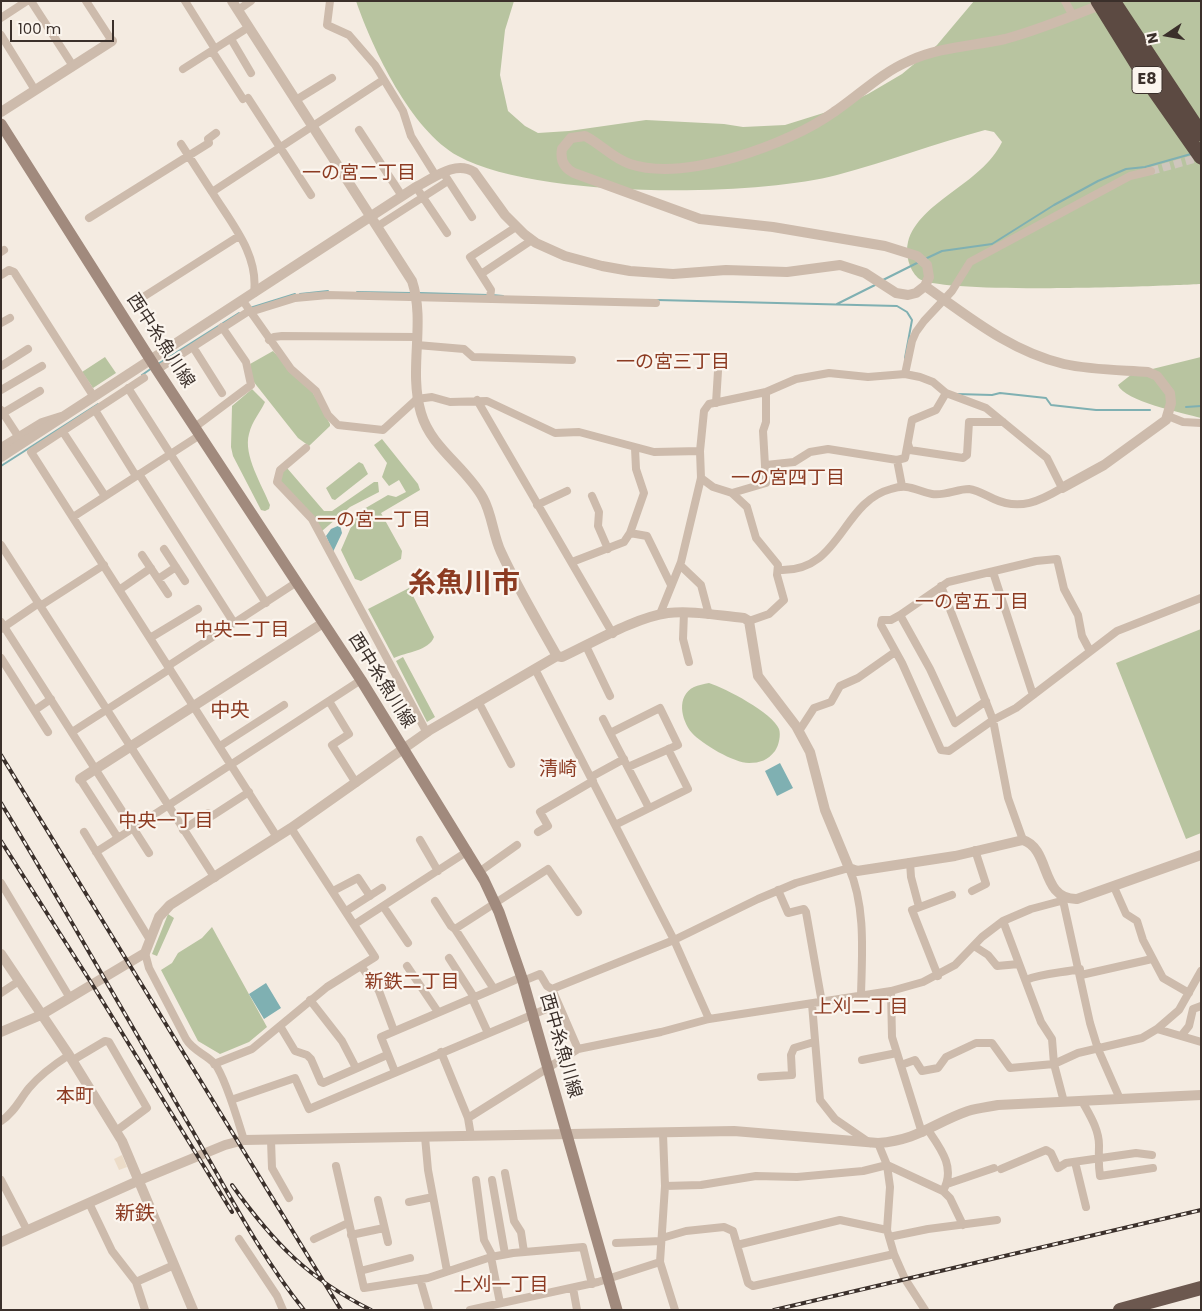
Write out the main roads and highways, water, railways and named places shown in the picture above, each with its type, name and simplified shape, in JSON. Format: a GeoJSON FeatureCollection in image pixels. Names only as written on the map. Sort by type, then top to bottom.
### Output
{"type":"FeatureCollection","features":[{"type":"Feature","properties":{"kind":"highway"},"geometry":{"type":"LineString","coordinates":[[1088,1],[1147,80]]}},
{"type":"Feature","properties":{"kind":"highway","name":"E8"},"geometry":{"type":"LineString","coordinates":[[1098,1],[1147,80],[1201,157]]}},
{"type":"Feature","properties":{"kind":"highway","name":"E8"},"geometry":{"type":"LineString","coordinates":[[1112,1],[1201,134]]}},
{"type":"Feature","properties":{"kind":"highway"},"geometry":{"type":"LineString","coordinates":[[1120,1],[1190,119]]}},
{"type":"Feature","properties":{"kind":"highway"},"geometry":{"type":"LineString","coordinates":[[1120,1310],[1201,1288]]}},
{"type":"Feature","properties":{"kind":"main road","name":"西中糸魚川線"},"geometry":{"type":"LineString","coordinates":[[1,124],[155,365],[361,680],[479,872],[495,904],[523,979],[617,1310]]}},
{"type":"Feature","properties":{"kind":"water"},"geometry":{"type":"Polygon","coordinates":[[[340,525],[342,533],[333,552],[326,536],[331,529],[340,525]]]}},
{"type":"Feature","properties":{"kind":"water"},"geometry":{"type":"Polygon","coordinates":[[[780,763],[793,788],[777,796],[765,771],[780,763]]]}},
{"type":"Feature","properties":{"kind":"water"},"geometry":{"type":"Polygon","coordinates":[[[266,983],[281,1008],[264,1019],[249,994],[266,983]]]}},
{"type":"Feature","properties":{"kind":"waterway"},"geometry":{"type":"LineString","coordinates":[[925,259],[942,251],[992,244],[1054,205],[1098,181],[1126,169],[1145,167],[1191,154]]}},
{"type":"Feature","properties":{"kind":"waterway"},"geometry":{"type":"LineString","coordinates":[[883,280],[919,262]]}},
{"type":"Feature","properties":{"kind":"waterway"},"geometry":{"type":"LineString","coordinates":[[837,304],[875,285]]}},
{"type":"Feature","properties":{"kind":"waterway"},"geometry":{"type":"LineString","coordinates":[[300,294],[328,291]]}},
{"type":"Feature","properties":{"kind":"waterway"},"geometry":{"type":"LineString","coordinates":[[357,292],[410,293]]}},
{"type":"Feature","properties":{"kind":"waterway"},"geometry":{"type":"LineString","coordinates":[[420,293],[488,295]]}},
{"type":"Feature","properties":{"kind":"waterway"},"geometry":{"type":"LineString","coordinates":[[250,308],[295,294]]}},
{"type":"Feature","properties":{"kind":"waterway"},"geometry":{"type":"LineString","coordinates":[[492,295],[503,296]]}},
{"type":"Feature","properties":{"kind":"waterway"},"geometry":{"type":"LineString","coordinates":[[657,300],[897,306],[907,312],[912,320],[905,358]]}},
{"type":"Feature","properties":{"kind":"waterway"},"geometry":{"type":"LineString","coordinates":[[158,364],[239,313]]}},
{"type":"Feature","properties":{"kind":"waterway"},"geometry":{"type":"LineString","coordinates":[[142,375],[152,368]]}},
{"type":"Feature","properties":{"kind":"waterway"},"geometry":{"type":"LineString","coordinates":[[956,394],[992,395],[1000,393],[1046,398],[1051,405],[1096,410],[1150,410]]}},
{"type":"Feature","properties":{"kind":"waterway"},"geometry":{"type":"LineString","coordinates":[[1,466],[98,404]]}},
{"type":"Feature","properties":{"kind":"waterway"},"geometry":{"type":"LineString","coordinates":[[1186,407],[1201,406]]}},
{"type":"Feature","properties":{"kind":"tunnel"},"geometry":{"type":"LineString","coordinates":[[1151,171],[1201,157]]}},
{"type":"Feature","properties":{"kind":"railway"},"geometry":{"type":"LineString","coordinates":[[1,755],[341,1310]]}},
{"type":"Feature","properties":{"kind":"railway"},"geometry":{"type":"LineString","coordinates":[[1,803],[243,1219],[272,1266],[304,1310]]}},
{"type":"Feature","properties":{"kind":"railway"},"geometry":{"type":"LineString","coordinates":[[1,841],[92,984],[232,1212]]}},
{"type":"Feature","properties":{"kind":"railway"},"geometry":{"type":"LineString","coordinates":[[232,1185],[262,1224],[293,1257],[328,1285],[371,1310]]}},
{"type":"Feature","properties":{"kind":"railway"},"geometry":{"type":"LineString","coordinates":[[774,1310],[1201,1210]]}},
{"type":"Feature","properties":{"kind":"district","name":"一の宮二丁目"},"geometry":{"type":"Point","coordinates":[359,174]}},
{"type":"Feature","properties":{"kind":"district","name":"一の宮三丁目"},"geometry":{"type":"Point","coordinates":[673,363]}},
{"type":"Feature","properties":{"kind":"district","name":"一の宮四丁目"},"geometry":{"type":"Point","coordinates":[788,479]}},
{"type":"Feature","properties":{"kind":"district","name":"一の宮一丁目"},"geometry":{"type":"Point","coordinates":[374,521]}},
{"type":"Feature","properties":{"kind":"district","name":"糸魚川市"},"geometry":{"type":"Point","coordinates":[464,585]}},
{"type":"Feature","properties":{"kind":"district","name":"一の宮五丁目"},"geometry":{"type":"Point","coordinates":[972,603]}},
{"type":"Feature","properties":{"kind":"district","name":"中央二丁目"},"geometry":{"type":"Point","coordinates":[242,631]}},
{"type":"Feature","properties":{"kind":"district","name":"中央"},"geometry":{"type":"Point","coordinates":[230,712]}},
{"type":"Feature","properties":{"kind":"district","name":"清崎"},"geometry":{"type":"Point","coordinates":[558,770]}},
{"type":"Feature","properties":{"kind":"district","name":"中央一丁目"},"geometry":{"type":"Point","coordinates":[166,822]}},
{"type":"Feature","properties":{"kind":"district","name":"新鉄二丁目"},"geometry":{"type":"Point","coordinates":[412,983]}},
{"type":"Feature","properties":{"kind":"district","name":"上刈二丁目"},"geometry":{"type":"Point","coordinates":[861,1008]}},
{"type":"Feature","properties":{"kind":"district","name":"本町"},"geometry":{"type":"Point","coordinates":[75,1097]}},
{"type":"Feature","properties":{"kind":"district","name":"新鉄"},"geometry":{"type":"Point","coordinates":[135,1215]}},
{"type":"Feature","properties":{"kind":"district","name":"上刈一丁目"},"geometry":{"type":"Point","coordinates":[501,1286]}}]}
